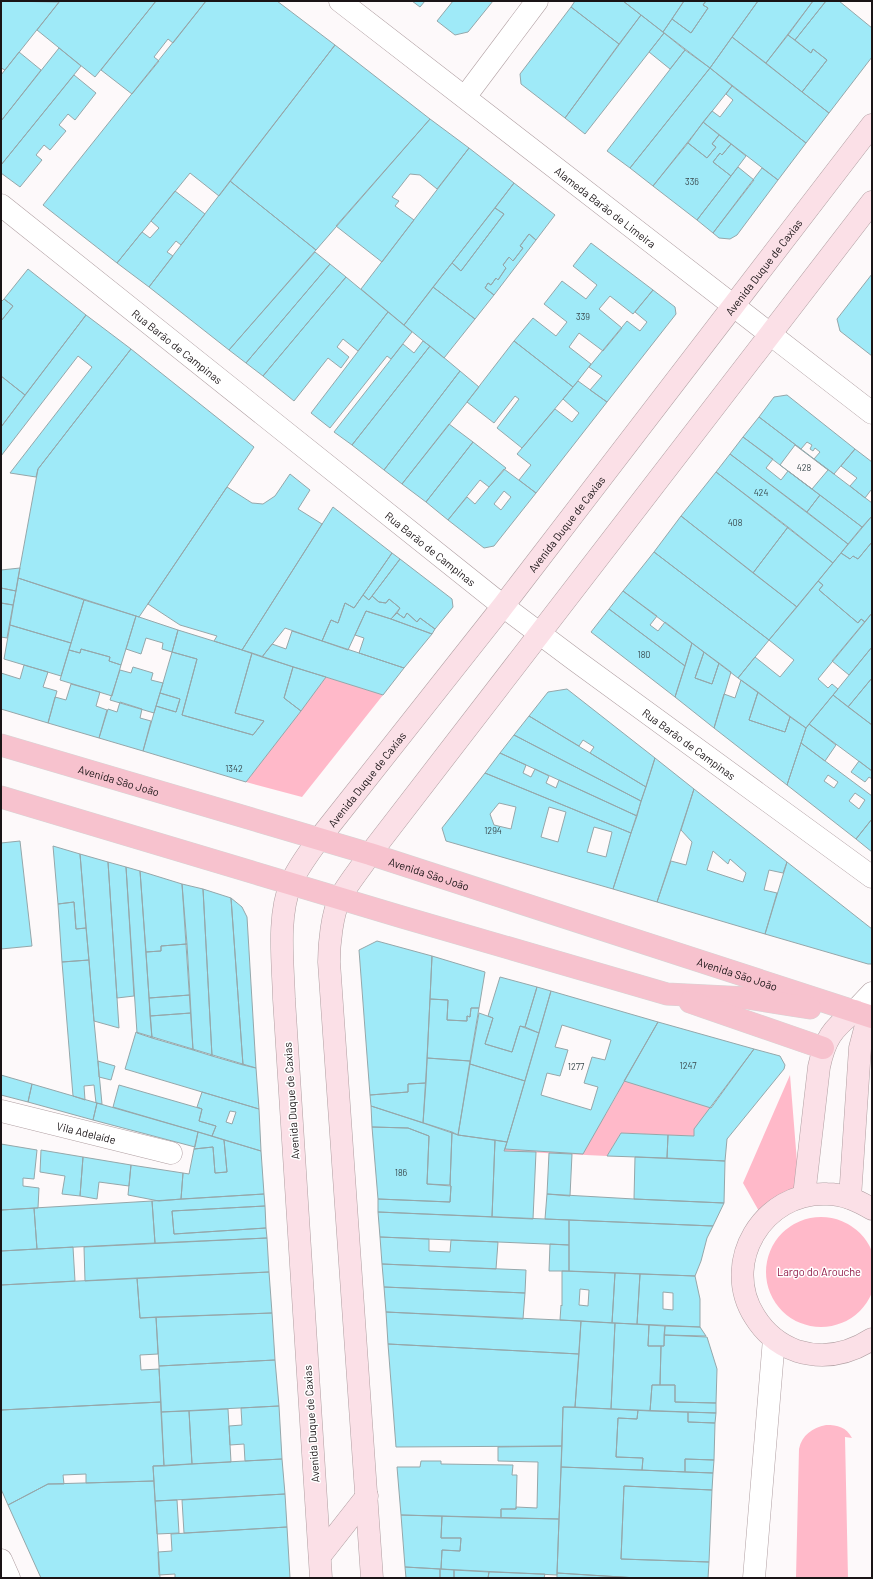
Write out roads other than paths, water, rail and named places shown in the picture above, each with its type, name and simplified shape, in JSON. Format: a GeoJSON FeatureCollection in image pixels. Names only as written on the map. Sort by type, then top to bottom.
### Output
{"type":"FeatureCollection","features":[{"type":"Feature","properties":{"kind":"main road","name":"Avenida Duque de Caxias"},"geometry":{"type":"LineString","coordinates":[[321,1578],[284,999],[284,910],[291,884],[304,859],[319,839],[503,606],[872,125]]}},
{"type":"Feature","properties":{"kind":"main road"},"geometry":{"type":"LineString","coordinates":[[372,1578],[329,962],[329,946],[333,922],[340,899],[370,854],[872,202]]}},
{"type":"Feature","properties":{"kind":"main road","name":"Avenida São João"},"geometry":{"type":"LineString","coordinates":[[1,745],[370,854],[866,1015]]}},
{"type":"Feature","properties":{"kind":"main road","name":"Avenida São João"},"geometry":{"type":"LineString","coordinates":[[1,797],[340,899],[667,994],[747,998],[824,1011],[866,1015]]}},
{"type":"Feature","properties":{"kind":"main road"},"geometry":{"type":"LineString","coordinates":[[667,994],[823,1048]]}},
{"type":"Feature","properties":{"kind":"main road"},"geometry":{"type":"LineString","coordinates":[[804,1196],[818,1067],[823,1048],[834,1029],[866,1015],[865,1029],[860,1048],[850,1198]]}},
{"type":"Feature","properties":{"kind":"main road"},"geometry":{"type":"LineString","coordinates":[[869,1345],[846,1352],[818,1355],[792,1349],[774,1339],[758,1322],[748,1303],[743,1281],[744,1258],[752,1237],[765,1218],[783,1204],[804,1196],[827,1194],[850,1198],[872,1210]]}},
{"type":"Feature","properties":{"kind":"main road"},"geometry":{"type":"LineString","coordinates":[[320,1556],[367,1496]]}},
{"type":"Feature","properties":{"kind":"street","name":"Alameda Barão de Limeira"},"geometry":{"type":"LineString","coordinates":[[340,1],[872,413]]}},
{"type":"Feature","properties":{"kind":"street"},"geometry":{"type":"LineString","coordinates":[[465,98],[537,1]]}},
{"type":"Feature","properties":{"kind":"street","name":"Rua Barão de Campinas"},"geometry":{"type":"LineString","coordinates":[[1,205],[503,606],[872,877]]}},
{"type":"Feature","properties":{"kind":"street"},"geometry":{"type":"LineString","coordinates":[[866,1015],[872,993]]}},
{"type":"Feature","properties":{"kind":"street","name":"Vila Adelaíde"},"geometry":{"type":"LineString","coordinates":[[1,1111],[171,1152]]}},
{"type":"Feature","properties":{"kind":"street"},"geometry":{"type":"LineString","coordinates":[[754,1578],[774,1339]]}},
{"type":"Feature","properties":{"kind":"street"},"geometry":{"type":"LineString","coordinates":[[1,1560],[9,1578]]}},
{"type":"Feature","properties":{"kind":"park label","name":"Largo do Arouche"},"geometry":{"type":"Point","coordinates":[819,1271]}}]}
